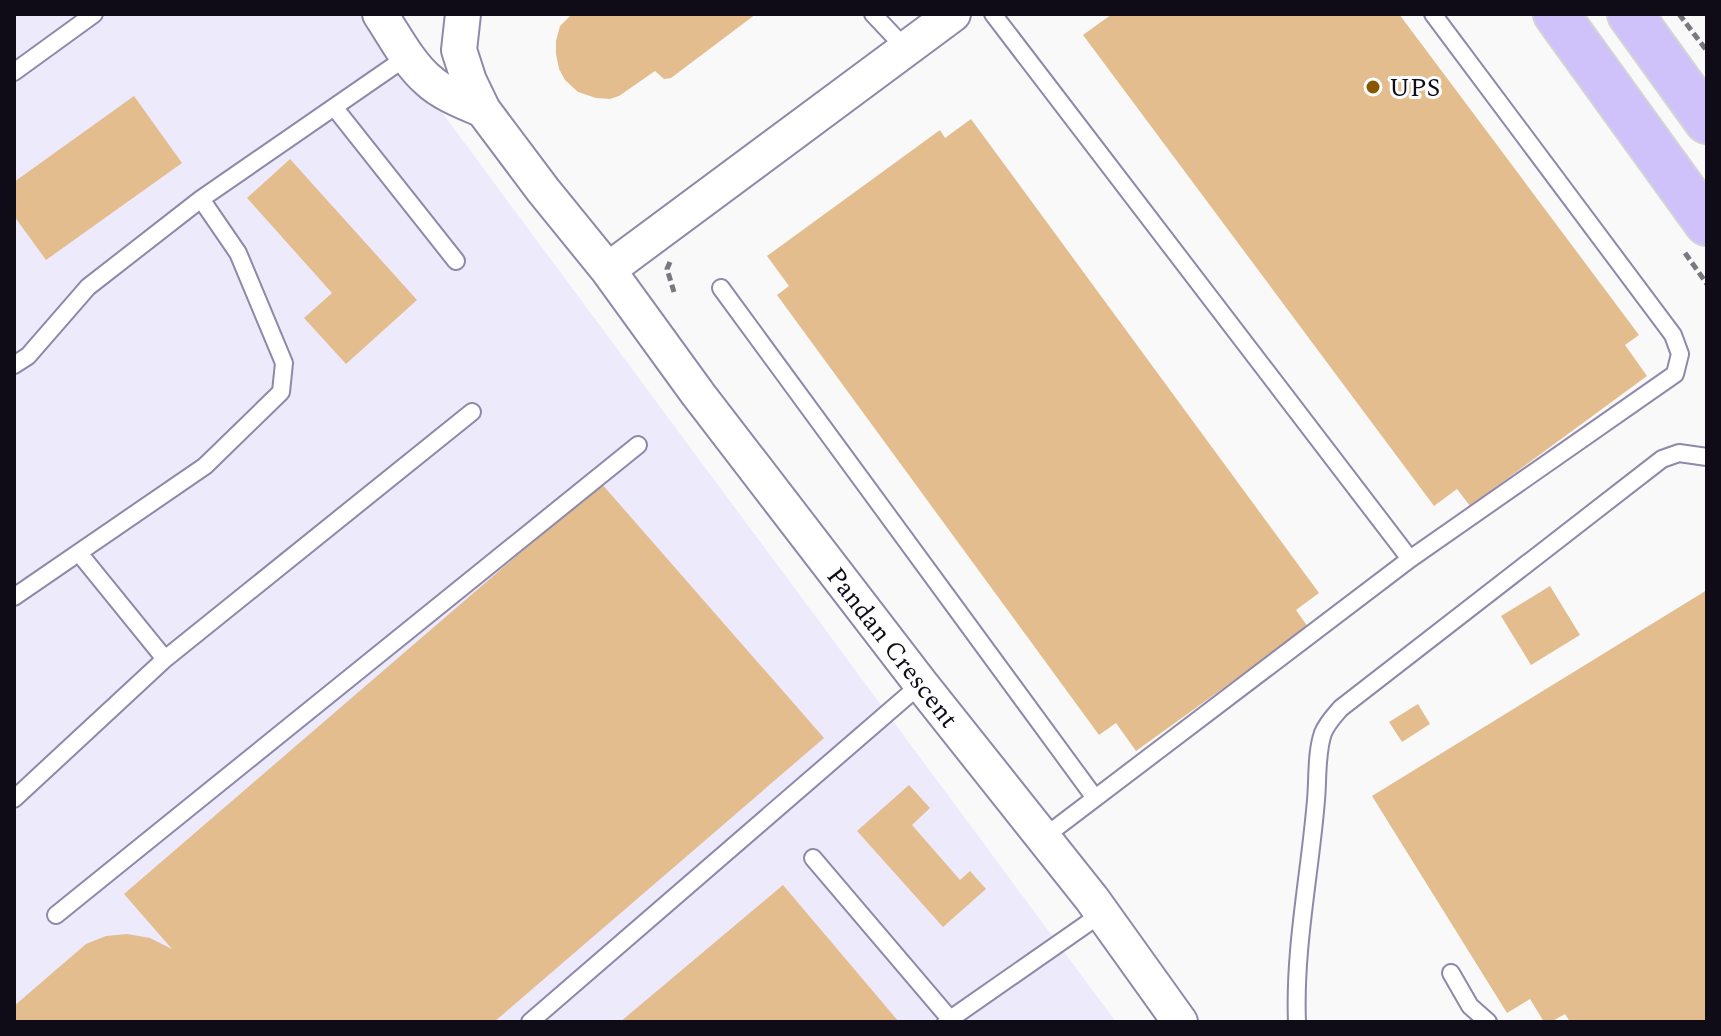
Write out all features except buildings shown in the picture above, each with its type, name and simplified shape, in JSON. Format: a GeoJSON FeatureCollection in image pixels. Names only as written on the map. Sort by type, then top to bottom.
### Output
{"type":"FeatureCollection","features":[{"type":"Feature","properties":{"kind":"highway"},"geometry":{"type":"LineString","coordinates":[[1556,14],[1707,223]]}},
{"type":"Feature","properties":{"kind":"highway"},"geometry":{"type":"LineString","coordinates":[[1630,14],[1707,121]]}},
{"type":"Feature","properties":{"kind":"street","name":"Pandan Crescent"},"geometry":{"type":"LineString","coordinates":[[380,14],[428,81],[483,110]]}},
{"type":"Feature","properties":{"kind":"street","name":"Pandan Crescent"},"geometry":{"type":"LineString","coordinates":[[463,14],[459,50],[483,110],[921,684],[1044,837],[1180,1022]]}},
{"type":"Feature","properties":{"kind":"street"},"geometry":{"type":"LineString","coordinates":[[608,270],[953,14]]}},
{"type":"Feature","properties":{"kind":"lane"},"geometry":{"type":"LineString","coordinates":[[14,72],[94,14]]}},
{"type":"Feature","properties":{"kind":"lane"},"geometry":{"type":"LineString","coordinates":[[873,14],[906,49]]}},
{"type":"Feature","properties":{"kind":"lane"},"geometry":{"type":"LineString","coordinates":[[993,14],[1410,559]]}},
{"type":"Feature","properties":{"kind":"lane"},"geometry":{"type":"LineString","coordinates":[[1044,837],[1410,559],[1675,374],[1680,354],[1673,335],[1433,14]]}},
{"type":"Feature","properties":{"kind":"lane"},"geometry":{"type":"LineString","coordinates":[[14,365],[28,356],[88,287],[201,199],[408,56]]}},
{"type":"Feature","properties":{"kind":"lane"},"geometry":{"type":"LineString","coordinates":[[334,107],[456,261]]}},
{"type":"Feature","properties":{"kind":"lane"},"geometry":{"type":"LineString","coordinates":[[14,597],[205,466],[281,392],[284,363],[238,253],[201,199]]}},
{"type":"Feature","properties":{"kind":"lane"},"geometry":{"type":"LineString","coordinates":[[721,288],[1095,798]]}},
{"type":"Feature","properties":{"kind":"lane"},"geometry":{"type":"LineString","coordinates":[[14,799],[165,659],[472,412]]}},
{"type":"Feature","properties":{"kind":"lane"},"geometry":{"type":"LineString","coordinates":[[56,915],[638,445]]}},
{"type":"Feature","properties":{"kind":"lane"},"geometry":{"type":"LineString","coordinates":[[1297,1022],[1299,957],[1320,745],[1329,721],[1341,708],[1662,459],[1679,453],[1707,457]]}},
{"type":"Feature","properties":{"kind":"lane"},"geometry":{"type":"LineString","coordinates":[[79,553],[165,659]]}},
{"type":"Feature","properties":{"kind":"lane"},"geometry":{"type":"LineString","coordinates":[[530,1022],[921,684]]}},
{"type":"Feature","properties":{"kind":"lane"},"geometry":{"type":"LineString","coordinates":[[813,858],[948,1020],[1101,914]]}},
{"type":"Feature","properties":{"kind":"lane"},"geometry":{"type":"LineString","coordinates":[[1451,973],[1470,1006],[1488,1022]]}},
{"type":"Feature","properties":{"kind":"path"},"geometry":{"type":"LineString","coordinates":[[1679,14],[1707,51]]}},
{"type":"Feature","properties":{"kind":"shaded area"},"geometry":{"type":"Polygon","coordinates":[[[14,14],[369,14],[1116,1022],[14,1022],[14,14]]]}},
{"type":"Feature","properties":{"kind":"place","name":"UPS"},"geometry":{"type":"Point","coordinates":[1373,87]}}]}
